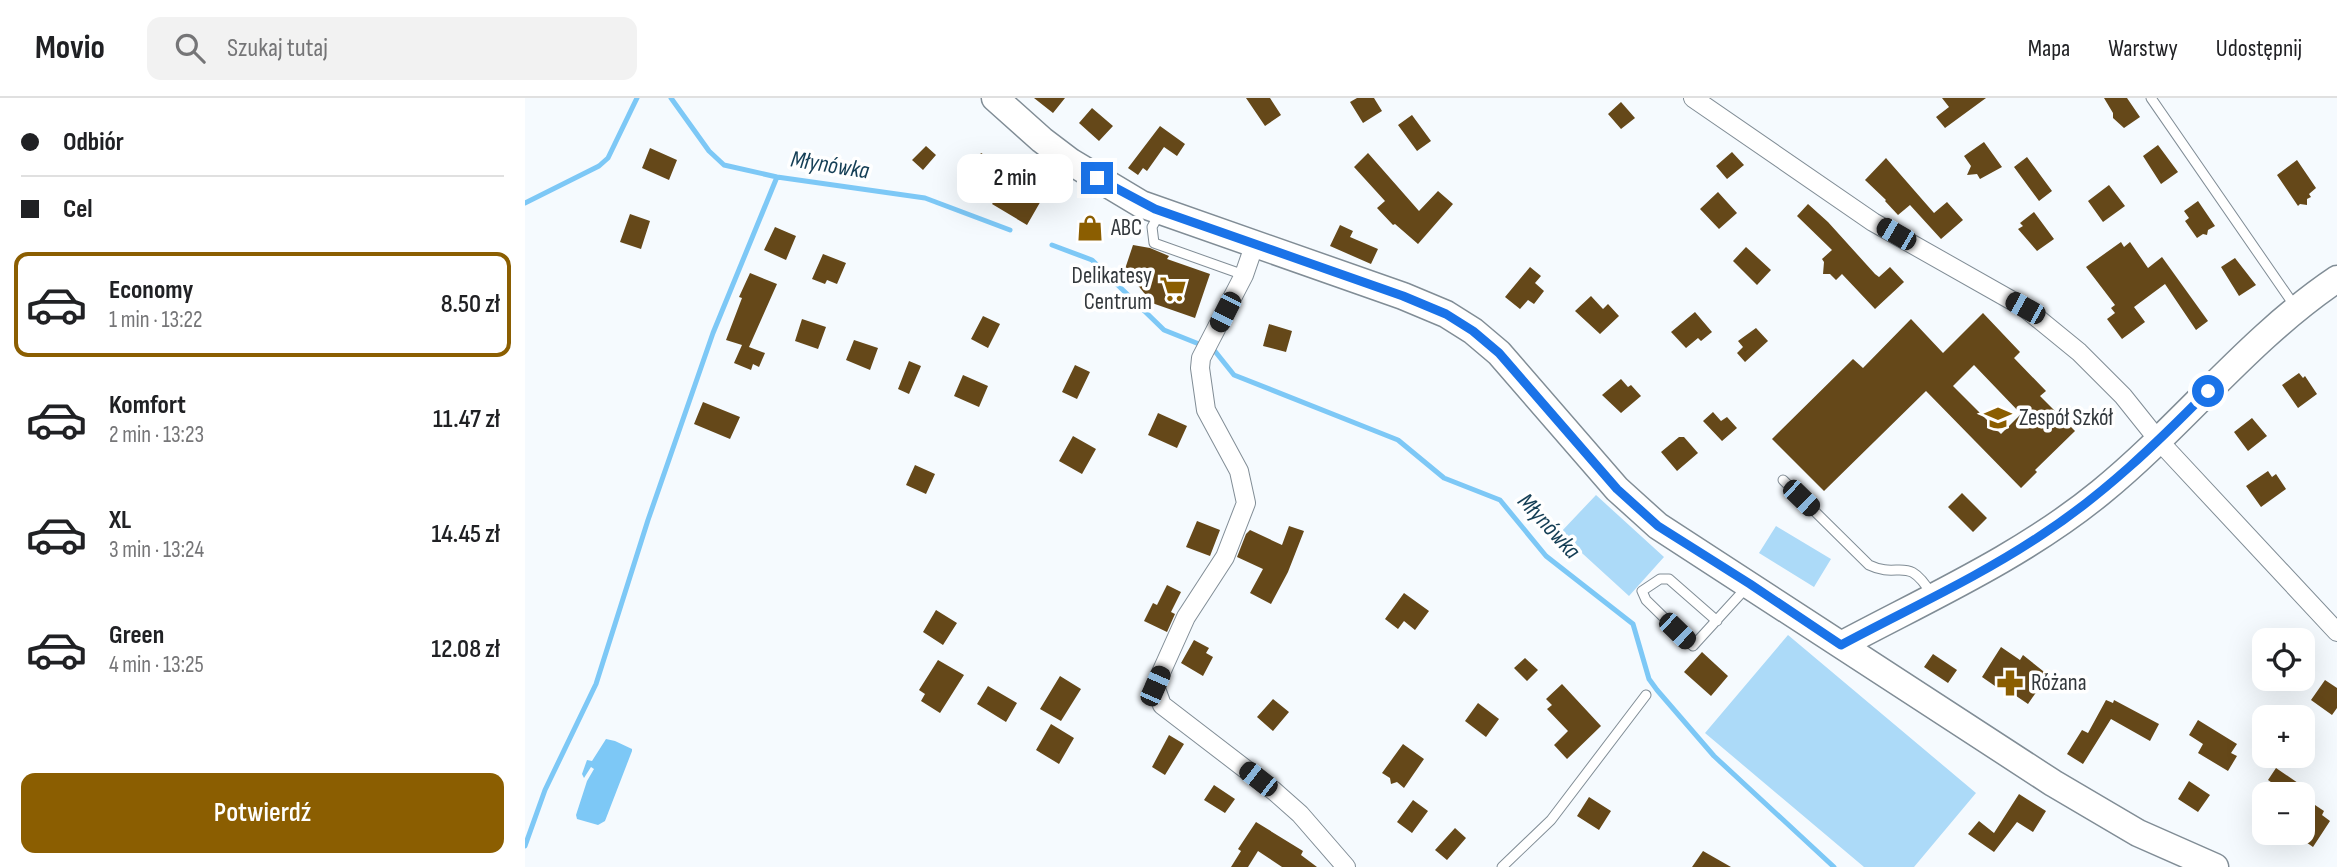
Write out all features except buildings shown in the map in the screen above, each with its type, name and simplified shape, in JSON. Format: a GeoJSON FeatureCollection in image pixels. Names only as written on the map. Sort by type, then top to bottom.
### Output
{"type":"FeatureCollection","features":[{"type":"Feature","properties":{"kind":"street"},"geometry":{"type":"LineString","coordinates":[[995,98],[1071,162],[1122,193],[1160,211],[1403,296],[1446,314],[1473,331],[1499,353],[1617,489],[1647,517],[2053,783],[2139,833],[2215,867]]}},
{"type":"Feature","properties":{"kind":"street"},"geometry":{"type":"LineString","coordinates":[[1693,98],[1873,222],[2025,308],[2079,352],[2123,396],[2159,440],[2337,632]]}},
{"type":"Feature","properties":{"kind":"street"},"geometry":{"type":"LineString","coordinates":[[1255,243],[1244,275],[1202,358],[1200,368],[1206,410],[1239,471],[1247,503],[1225,557],[1186,617],[1155,686],[1162,705],[1274,791],[1300,814],[1346,867]]}},
{"type":"Feature","properties":{"kind":"street"},"geometry":{"type":"LineString","coordinates":[[1841,645],[2012,554],[2101,492],[2159,440],[2267,334],[2337,279]]}},
{"type":"Feature","properties":{"kind":"lane"},"geometry":{"type":"LineString","coordinates":[[2151,98],[2297,310]]}},
{"type":"Feature","properties":{"kind":"lane"},"geometry":{"type":"LineString","coordinates":[[1160,211],[1152,227],[1154,243],[1244,275]]}},
{"type":"Feature","properties":{"kind":"lane"},"geometry":{"type":"LineString","coordinates":[[1783,480],[1869,565],[1881,570],[1904,570],[1917,574],[1933,596]]}},
{"type":"Feature","properties":{"kind":"lane"},"geometry":{"type":"LineString","coordinates":[[1717,621],[1669,579],[1660,579],[1642,591],[1646,600],[1693,646],[1717,621],[1750,584]]}},
{"type":"Feature","properties":{"kind":"lane"},"geometry":{"type":"LineString","coordinates":[[1502,867],[1551,820],[1646,695]]}},
{"type":"Feature","properties":{"kind":"shaded area"},"geometry":{"type":"Polygon","coordinates":[[[1596,495],[1664,557],[1629,596],[1560,533],[1596,495]]]}},
{"type":"Feature","properties":{"kind":"shaded area"},"geometry":{"type":"Polygon","coordinates":[[[1776,526],[1831,559],[1814,587],[1759,553],[1776,526]]]}},
{"type":"Feature","properties":{"kind":"shaded area"},"geometry":{"type":"Polygon","coordinates":[[[1788,635],[1976,793],[1914,867],[1864,867],[1705,733],[1788,635]]]}},
{"type":"Feature","properties":{"kind":"shaded area"},"geometry":{"type":"Polygon","coordinates":[[[606,739],[632,751],[605,821],[598,825],[577,819],[576,815],[587,781],[594,769],[591,767],[584,778],[582,774],[587,760],[592,761],[606,739]]]}},
{"type":"Feature","properties":{"kind":"waterway"},"geometry":{"type":"LineString","coordinates":[[525,203],[599,166],[608,158],[637,98]]}},
{"type":"Feature","properties":{"kind":"waterway","name":"Młynówka"},"geometry":{"type":"LineString","coordinates":[[671,98],[709,151],[724,165],[777,177],[925,198],[1010,230]]}},
{"type":"Feature","properties":{"kind":"waterway"},"geometry":{"type":"LineString","coordinates":[[525,846],[545,790],[596,684],[648,520],[713,333],[777,177]]}},
{"type":"Feature","properties":{"kind":"waterway","name":"Młynówka"},"geometry":{"type":"LineString","coordinates":[[1052,245],[1092,260],[1164,330],[1214,350],[1234,375],[1398,440],[1444,478],[1500,500],[1546,556],[1633,624],[1649,679],[1657,690],[1714,756],[1834,867]]}},
{"type":"Feature","properties":{"kind":"place","name":"ABC"},"geometry":{"type":"Point","coordinates":[1090,228]}},
{"type":"Feature","properties":{"kind":"place","name":"Delikatesy Centrum"},"geometry":{"type":"Point","coordinates":[1173,289]}},
{"type":"Feature","properties":{"kind":"place","name":"Zespół Szkół"},"geometry":{"type":"Point","coordinates":[1998,418]}},
{"type":"Feature","properties":{"kind":"place","name":"Różana"},"geometry":{"type":"Point","coordinates":[2010,683]}},
{"type":"Feature","properties":{"kind":"route"},"geometry":{"type":"LineString","coordinates":[[1097,178],[1141,204],[1403,296],[1446,314],[1473,331],[1499,353],[1617,489],[1658,526],[1841,645],[2012,554],[2044,534],[2101,492],[2142,457],[2208,391]]}}]}
